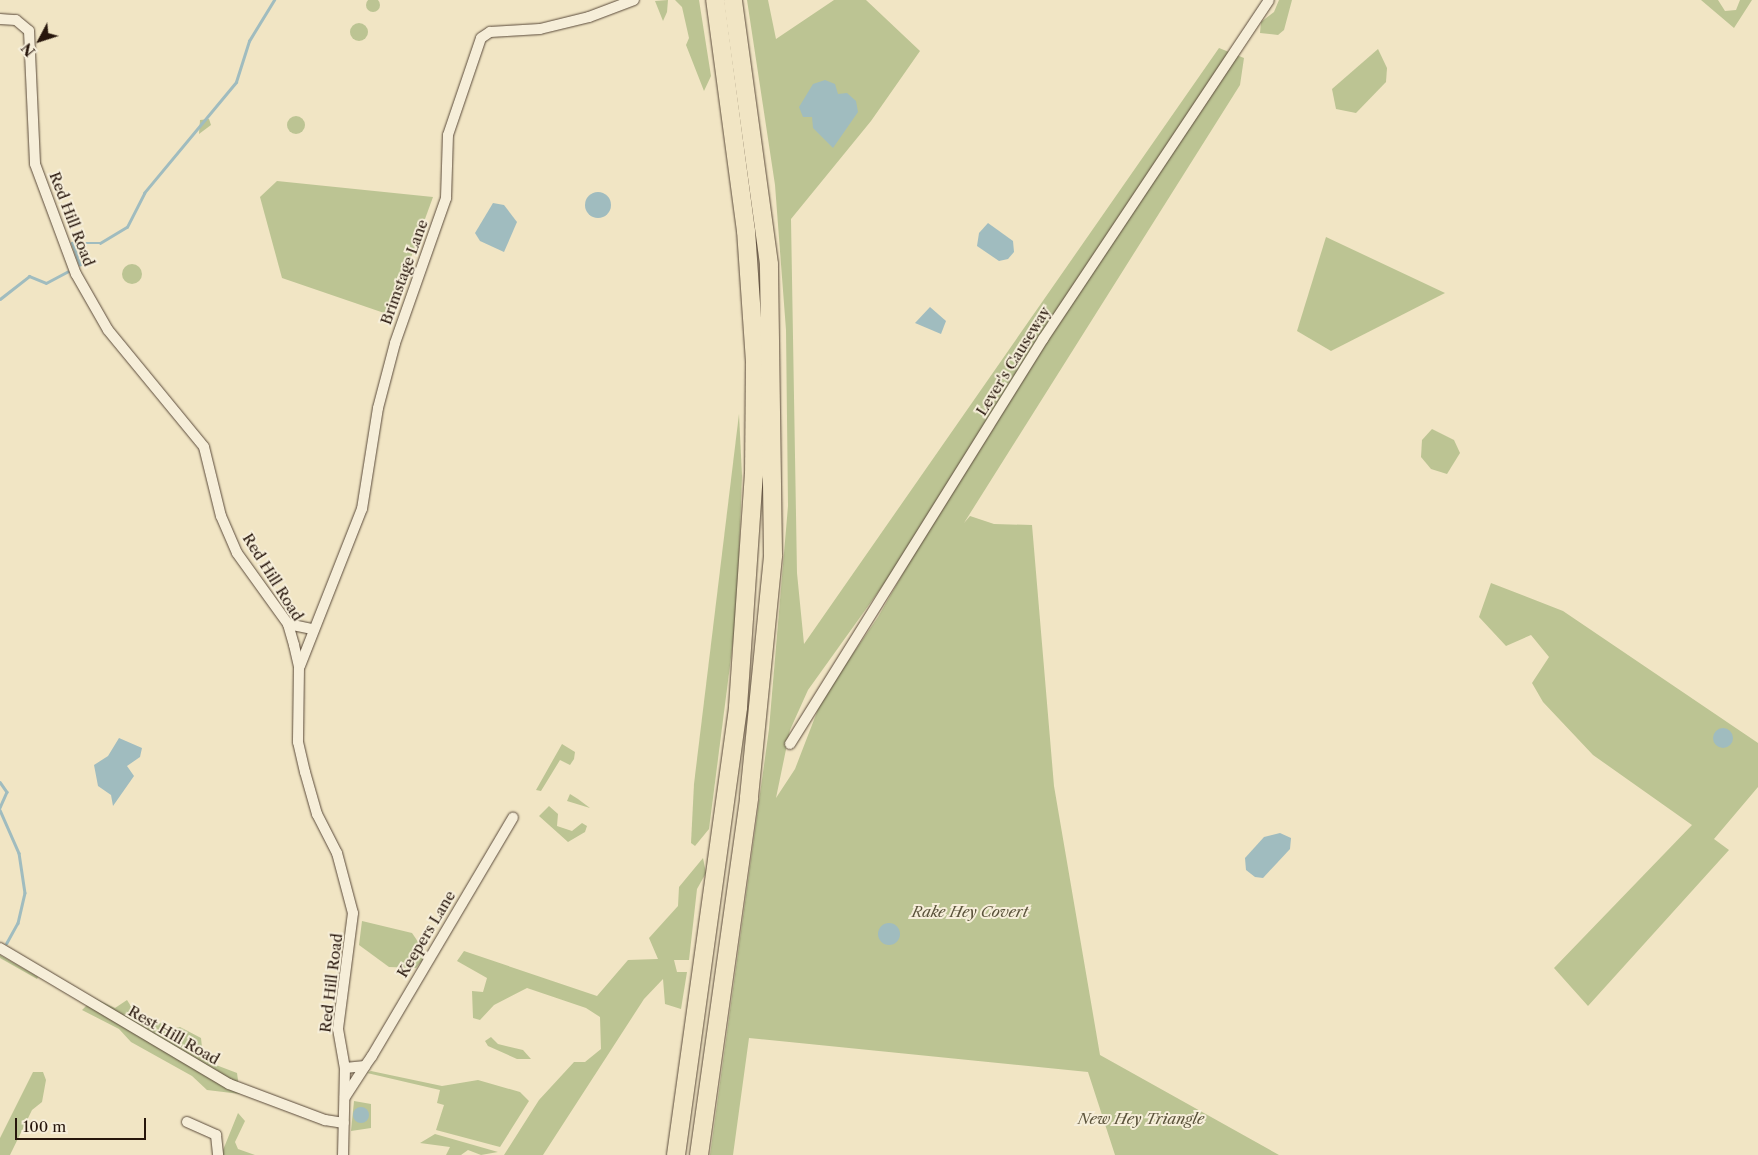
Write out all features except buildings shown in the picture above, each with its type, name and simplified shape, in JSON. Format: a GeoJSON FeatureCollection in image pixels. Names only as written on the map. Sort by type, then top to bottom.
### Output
{"type":"FeatureCollection","features":[{"type":"Feature","properties":{"kind":"highway"},"geometry":{"type":"LineString","coordinates":[[676,1155],[738,707],[754,475],[755,362],[746,231],[715,0]]}},
{"type":"Feature","properties":{"kind":"highway"},"geometry":{"type":"LineString","coordinates":[[699,1155],[749,797],[773,555],[769,264],[733,0]]}},
{"type":"Feature","properties":{"kind":"street","name":"Brimstage Lane"},"geometry":{"type":"LineString","coordinates":[[299,666],[312,629],[362,509],[378,408],[395,343],[446,198],[448,135],[481,38],[490,32],[540,30],[589,18],[634,0]]}},
{"type":"Feature","properties":{"kind":"street","name":"Lever's Causeway"},"geometry":{"type":"LineString","coordinates":[[790,744],[1044,339],[1269,0]]}},
{"type":"Feature","properties":{"kind":"street","name":"Red Hill Road"},"geometry":{"type":"LineString","coordinates":[[0,19],[16,20],[29,31],[35,164],[76,274],[108,330],[204,447],[221,516],[237,553],[288,624],[299,666],[296,711],[305,772],[317,814],[337,853],[353,913],[338,1029],[344,1068],[343,1155]]}},
{"type":"Feature","properties":{"kind":"street"},"geometry":{"type":"LineString","coordinates":[[288,624],[312,629]]}},
{"type":"Feature","properties":{"kind":"street","name":"Keepers Lane"},"geometry":{"type":"LineString","coordinates":[[345,1097],[514,818]]}},
{"type":"Feature","properties":{"kind":"street","name":"Rest Hill Road"},"geometry":{"type":"LineString","coordinates":[[0,948],[229,1084],[325,1120],[344,1123]]}},
{"type":"Feature","properties":{"kind":"street"},"geometry":{"type":"LineString","coordinates":[[344,1068],[365,1066]]}},
{"type":"Feature","properties":{"kind":"street"},"geometry":{"type":"LineString","coordinates":[[187,1122],[216,1135],[221,1144],[218,1155]]}},
{"type":"Feature","properties":{"kind":"green space"},"geometry":{"type":"Polygon","coordinates":[[[373,-2],[378,0],[380,5],[378,10],[373,12],[368,10],[366,5],[368,0],[373,-2]]]}},
{"type":"Feature","properties":{"kind":"green space"},"geometry":{"type":"Polygon","coordinates":[[[668,0],[667,12],[663,21],[655,1],[668,0]]]}},
{"type":"Feature","properties":{"kind":"green space"},"geometry":{"type":"Polygon","coordinates":[[[675,0],[699,0],[711,76],[704,91],[686,45],[689,38],[682,7],[675,0]]]}},
{"type":"Feature","properties":{"kind":"green space"},"geometry":{"type":"Polygon","coordinates":[[[747,0],[768,0],[776,39],[834,0],[866,0],[920,51],[871,121],[791,219],[797,573],[804,644],[1219,48],[1244,58],[1240,85],[964,523],[970,516],[994,524],[1032,525],[1054,786],[1100,1055],[1279,1155],[1115,1155],[1088,1072],[749,1038],[733,1155],[710,1155],[769,729],[788,506],[786,330],[775,185],[747,0]],[[949,493],[808,690],[790,730],[776,798],[795,769],[822,699],[878,617],[949,493]]]}},
{"type":"Feature","properties":{"kind":"green space"},"geometry":{"type":"Polygon","coordinates":[[[1279,0],[1292,0],[1284,30],[1278,35],[1260,33],[1261,22],[1274,12],[1279,0]]]}},
{"type":"Feature","properties":{"kind":"green space"},"geometry":{"type":"Polygon","coordinates":[[[1701,0],[1718,0],[1725,11],[1736,10],[1740,0],[1752,0],[1734,28],[1701,0]]]}},
{"type":"Feature","properties":{"kind":"green space"},"geometry":{"type":"Polygon","coordinates":[[[359,23],[365,26],[368,32],[365,38],[359,41],[353,38],[350,32],[353,26],[359,23]]]}},
{"type":"Feature","properties":{"kind":"green space"},"geometry":{"type":"Polygon","coordinates":[[[1378,49],[1387,68],[1386,82],[1356,113],[1336,109],[1332,89],[1378,49]]]}},
{"type":"Feature","properties":{"kind":"green space"},"geometry":{"type":"Polygon","coordinates":[[[292,116],[300,116],[305,121],[303,132],[292,134],[287,129],[287,121],[292,116]]]}},
{"type":"Feature","properties":{"kind":"green space"},"geometry":{"type":"Polygon","coordinates":[[[209,119],[211,125],[199,134],[200,120],[209,119]]]}},
{"type":"Feature","properties":{"kind":"green space"},"geometry":{"type":"Polygon","coordinates":[[[277,181],[433,197],[390,315],[282,278],[260,197],[277,181]]]}},
{"type":"Feature","properties":{"kind":"green space"},"geometry":{"type":"Polygon","coordinates":[[[1326,237],[1445,293],[1331,351],[1297,331],[1326,237]]]}},
{"type":"Feature","properties":{"kind":"green space"},"geometry":{"type":"Polygon","coordinates":[[[132,264],[139,267],[142,274],[139,281],[132,284],[125,281],[122,274],[125,267],[132,264]]]}},
{"type":"Feature","properties":{"kind":"green space"},"geometry":{"type":"Polygon","coordinates":[[[739,414],[742,476],[737,611],[709,829],[695,846],[691,843],[694,784],[739,414]]]}},
{"type":"Feature","properties":{"kind":"green space"},"geometry":{"type":"Polygon","coordinates":[[[1432,429],[1454,440],[1460,453],[1447,474],[1431,469],[1421,457],[1422,440],[1432,429]]]}},
{"type":"Feature","properties":{"kind":"green space"},"geometry":{"type":"Polygon","coordinates":[[[1491,583],[1563,611],[1758,743],[1758,787],[1714,839],[1729,850],[1588,1006],[1554,968],[1692,825],[1593,755],[1543,702],[1532,683],[1549,657],[1531,635],[1506,646],[1479,617],[1491,583]]]}},
{"type":"Feature","properties":{"kind":"green space"},"geometry":{"type":"Polygon","coordinates":[[[562,744],[575,752],[574,759],[570,765],[560,760],[541,791],[536,790],[562,744]]]}},
{"type":"Feature","properties":{"kind":"green space"},"geometry":{"type":"Polygon","coordinates":[[[570,794],[578,799],[590,808],[567,801],[570,794]]]}},
{"type":"Feature","properties":{"kind":"green space"},"geometry":{"type":"Polygon","coordinates":[[[549,806],[558,814],[557,826],[572,831],[582,823],[587,826],[585,832],[568,842],[539,816],[549,806]]]}},
{"type":"Feature","properties":{"kind":"green space"},"geometry":{"type":"Polygon","coordinates":[[[703,858],[706,873],[697,889],[689,960],[674,960],[677,972],[687,972],[681,1009],[665,1004],[663,979],[644,999],[543,1155],[504,1155],[539,1100],[574,1062],[585,1062],[601,1049],[600,1017],[586,1008],[527,988],[494,1005],[480,1020],[473,1018],[472,991],[483,992],[487,978],[457,961],[464,951],[597,996],[628,960],[658,959],[649,938],[678,906],[679,887],[703,858]]]}},
{"type":"Feature","properties":{"kind":"green space"},"geometry":{"type":"Polygon","coordinates":[[[362,921],[412,933],[427,955],[416,968],[389,967],[359,945],[362,921]]]}},
{"type":"Feature","properties":{"kind":"green space"},"geometry":{"type":"Polygon","coordinates":[[[0,955],[38,977],[37,979],[0,958],[0,955]]]}},
{"type":"Feature","properties":{"kind":"green space"},"geometry":{"type":"Polygon","coordinates":[[[94,998],[115,1008],[127,1000],[142,1024],[162,1022],[166,1030],[180,1027],[201,1038],[203,1056],[212,1057],[216,1065],[237,1073],[240,1094],[207,1090],[192,1076],[131,1042],[119,1029],[82,1010],[94,998]]]}},
{"type":"Feature","properties":{"kind":"green space"},"geometry":{"type":"Polygon","coordinates":[[[491,1037],[498,1044],[523,1050],[531,1059],[517,1059],[488,1046],[485,1041],[491,1037]]]}},
{"type":"Feature","properties":{"kind":"green space"},"geometry":{"type":"Polygon","coordinates":[[[371,1071],[442,1086],[478,1080],[520,1092],[529,1101],[500,1147],[436,1130],[444,1105],[437,1103],[440,1090],[367,1073],[371,1071]]]}},
{"type":"Feature","properties":{"kind":"green space"},"geometry":{"type":"Polygon","coordinates":[[[33,1072],[43,1072],[46,1080],[42,1102],[32,1110],[10,1155],[0,1155],[0,1138],[33,1072]]]}},
{"type":"Feature","properties":{"kind":"green space"},"geometry":{"type":"Polygon","coordinates":[[[354,1101],[371,1104],[371,1128],[351,1131],[354,1101]]]}},
{"type":"Feature","properties":{"kind":"green space"},"geometry":{"type":"Polygon","coordinates":[[[238,1113],[245,1121],[235,1142],[238,1149],[255,1155],[221,1155],[238,1113]]]}},
{"type":"Feature","properties":{"kind":"green space"},"geometry":{"type":"Polygon","coordinates":[[[435,1134],[498,1152],[481,1155],[468,1150],[461,1155],[446,1155],[450,1147],[420,1143],[435,1134]]]}},
{"type":"Feature","properties":{"kind":"water"},"geometry":{"type":"Polygon","coordinates":[[[825,80],[835,84],[838,94],[847,93],[856,101],[858,112],[833,148],[813,128],[812,117],[803,117],[799,107],[813,84],[825,80]]]}},
{"type":"Feature","properties":{"kind":"water"},"geometry":{"type":"Polygon","coordinates":[[[598,192],[607,196],[611,205],[607,214],[598,218],[589,214],[585,205],[589,196],[598,192]]]}},
{"type":"Feature","properties":{"kind":"water"},"geometry":{"type":"Polygon","coordinates":[[[493,203],[504,205],[517,222],[504,252],[480,241],[475,233],[493,203]]]}},
{"type":"Feature","properties":{"kind":"water"},"geometry":{"type":"Polygon","coordinates":[[[988,223],[1013,241],[1014,252],[1008,259],[999,261],[977,246],[979,233],[988,223]]]}},
{"type":"Feature","properties":{"kind":"water"},"geometry":{"type":"Polygon","coordinates":[[[930,307],[946,321],[941,334],[915,323],[930,307]]]}},
{"type":"Feature","properties":{"kind":"water"},"geometry":{"type":"Polygon","coordinates":[[[1723,728],[1730,731],[1733,738],[1730,745],[1723,748],[1716,745],[1713,738],[1716,731],[1723,728]]]}},
{"type":"Feature","properties":{"kind":"water"},"geometry":{"type":"Polygon","coordinates":[[[119,738],[142,748],[140,757],[127,766],[134,776],[113,806],[111,795],[98,786],[94,765],[108,756],[119,738]]]}},
{"type":"Feature","properties":{"kind":"water"},"geometry":{"type":"Polygon","coordinates":[[[1280,833],[1291,838],[1290,849],[1263,878],[1255,877],[1246,870],[1245,858],[1264,837],[1280,833]]]}},
{"type":"Feature","properties":{"kind":"water"},"geometry":{"type":"Polygon","coordinates":[[[889,923],[897,926],[900,934],[897,942],[889,945],[881,942],[878,934],[881,926],[889,923]]]}},
{"type":"Feature","properties":{"kind":"water"},"geometry":{"type":"Polygon","coordinates":[[[358,1107],[364,1107],[369,1112],[367,1121],[358,1123],[353,1118],[353,1112],[358,1107]]]}},
{"type":"Feature","properties":{"kind":"waterway"},"geometry":{"type":"LineString","coordinates":[[80,265],[72,243],[100,243],[127,227],[144,193],[236,82],[249,41],[274,0]]}},
{"type":"Feature","properties":{"kind":"waterway"},"geometry":{"type":"LineString","coordinates":[[0,299],[29,276],[46,283],[67,272]]}},
{"type":"Feature","properties":{"kind":"waterway"},"geometry":{"type":"LineString","coordinates":[[0,782],[7,792],[0,808]]}},
{"type":"Feature","properties":{"kind":"waterway"},"geometry":{"type":"LineString","coordinates":[[0,810],[19,853],[25,893],[18,923],[7,943]]}},
{"type":"Feature","properties":{"kind":"park label","name":"Rake Hey Covert"},"geometry":{"type":"Point","coordinates":[970,912]}},
{"type":"Feature","properties":{"kind":"park label","name":"New Hey Triangle"},"geometry":{"type":"Point","coordinates":[1141,1119]}}]}
